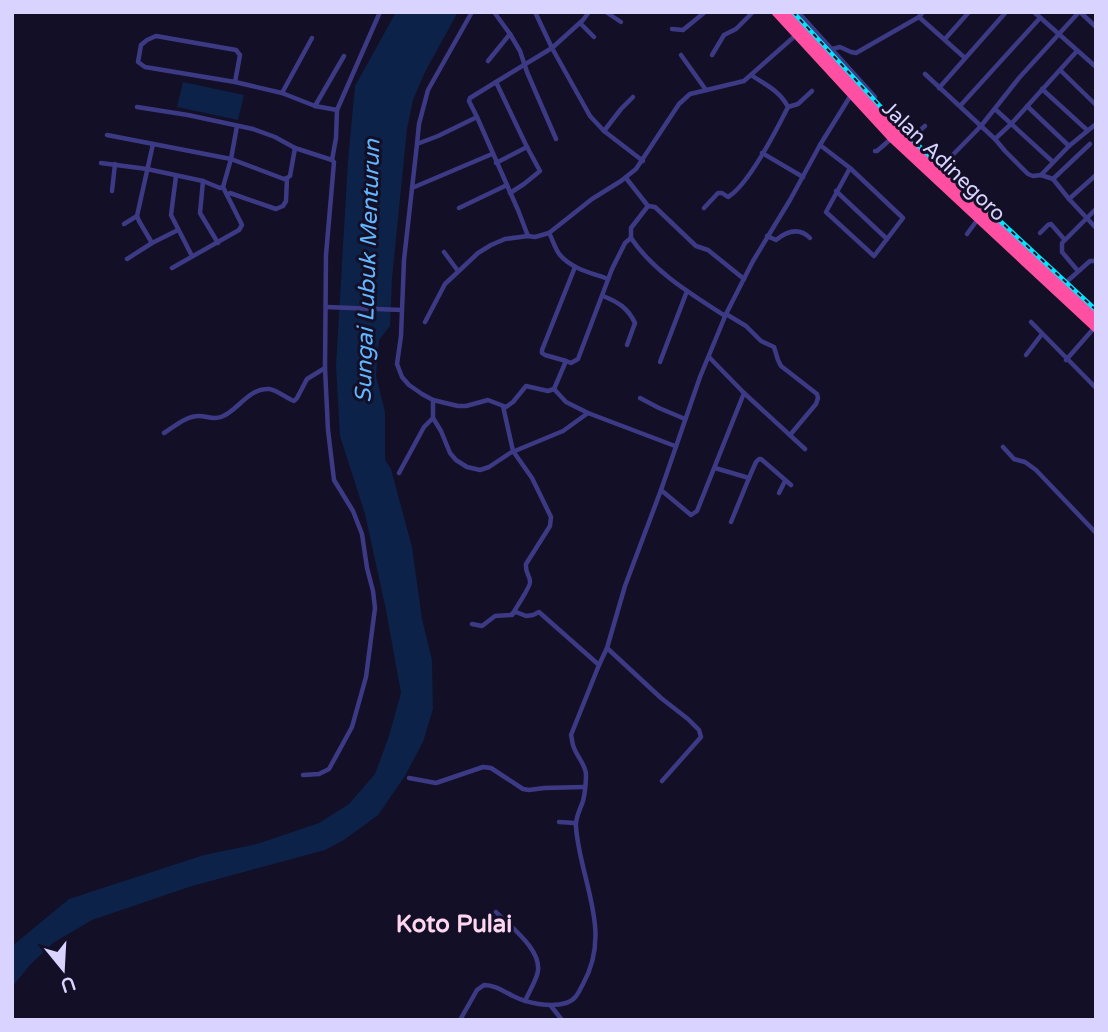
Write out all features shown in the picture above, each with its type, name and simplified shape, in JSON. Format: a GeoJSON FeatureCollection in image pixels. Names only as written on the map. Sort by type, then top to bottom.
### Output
{"type":"FeatureCollection","features":[{"type":"Feature","properties":{"kind":"highway","name":"Jalan Adinegoro"},"geometry":{"type":"LineString","coordinates":[[776,12],[851,95],[978,218],[1037,268],[1095,327]]}},
{"type":"Feature","properties":{"kind":"highway","name":"Jalan Adinegoro"},"geometry":{"type":"LineString","coordinates":[[786,12],[819,41],[896,137],[937,171],[1027,259]]}},
{"type":"Feature","properties":{"kind":"highway","name":"Jalan Adinegoro"},"geometry":{"type":"LineString","coordinates":[[1037,268],[1063,286],[1096,317]]}},
{"type":"Feature","properties":{"kind":"street"},"geometry":{"type":"LineString","coordinates":[[303,775],[319,774],[329,769],[352,727],[366,677],[374,613],[373,591],[362,534],[353,511],[334,480],[325,369],[329,307],[326,255],[335,167],[332,160],[337,110],[380,12]]}},
{"type":"Feature","properties":{"kind":"street"},"geometry":{"type":"LineString","coordinates":[[472,12],[428,90],[419,124],[399,310],[397,364],[402,377],[409,385],[433,400],[457,406],[488,400],[509,406],[526,386],[548,391],[554,389],[566,361]]}},
{"type":"Feature","properties":{"kind":"street"},"geometry":{"type":"LineString","coordinates":[[494,12],[520,51],[556,139]]}},
{"type":"Feature","properties":{"kind":"street"},"geometry":{"type":"LineString","coordinates":[[535,12],[590,116],[604,131],[643,161]]}},
{"type":"Feature","properties":{"kind":"street"},"geometry":{"type":"LineString","coordinates":[[527,236],[470,98],[552,48],[589,12]]}},
{"type":"Feature","properties":{"kind":"street"},"geometry":{"type":"LineString","coordinates":[[606,12],[621,22]]}},
{"type":"Feature","properties":{"kind":"street"},"geometry":{"type":"LineString","coordinates":[[695,12],[700,17]]}},
{"type":"Feature","properties":{"kind":"street"},"geometry":{"type":"LineString","coordinates":[[672,29],[681,30],[705,12]]}},
{"type":"Feature","properties":{"kind":"street"},"geometry":{"type":"LineString","coordinates":[[712,55],[724,34],[736,29],[752,12]]}},
{"type":"Feature","properties":{"kind":"street"},"geometry":{"type":"LineString","coordinates":[[797,12],[819,41],[832,49],[875,97]]}},
{"type":"Feature","properties":{"kind":"street"},"geometry":{"type":"LineString","coordinates":[[945,39],[969,12]]}},
{"type":"Feature","properties":{"kind":"street"},"geometry":{"type":"LineString","coordinates":[[939,88],[1006,12]]}},
{"type":"Feature","properties":{"kind":"street"},"geometry":{"type":"LineString","coordinates":[[1034,12],[1096,67]]}},
{"type":"Feature","properties":{"kind":"street"},"geometry":{"type":"LineString","coordinates":[[937,171],[981,126],[1080,12],[1096,27]]}},
{"type":"Feature","properties":{"kind":"street"},"geometry":{"type":"LineString","coordinates":[[832,49],[840,47],[856,53],[921,15],[965,58]]}},
{"type":"Feature","properties":{"kind":"street"},"geometry":{"type":"LineString","coordinates":[[960,106],[1040,18]]}},
{"type":"Feature","properties":{"kind":"street"},"geometry":{"type":"LineString","coordinates":[[580,23],[594,37]]}},
{"type":"Feature","properties":{"kind":"street"},"geometry":{"type":"LineString","coordinates":[[488,61],[510,34]]}},
{"type":"Feature","properties":{"kind":"street"},"geometry":{"type":"LineString","coordinates":[[425,323],[446,284],[478,253],[505,239],[549,233],[592,199],[626,178],[643,161],[679,104],[690,94],[744,81],[796,35]]}},
{"type":"Feature","properties":{"kind":"street"},"geometry":{"type":"LineString","coordinates":[[235,82],[240,55],[236,50],[156,36],[141,44],[138,62],[145,67],[235,82],[337,110]]}},
{"type":"Feature","properties":{"kind":"street"},"geometry":{"type":"LineString","coordinates":[[282,93],[312,38]]}},
{"type":"Feature","properties":{"kind":"street"},"geometry":{"type":"LineString","coordinates":[[995,139],[1012,124],[1077,51]]}},
{"type":"Feature","properties":{"kind":"street"},"geometry":{"type":"LineString","coordinates":[[681,55],[706,90]]}},
{"type":"Feature","properties":{"kind":"street"},"geometry":{"type":"LineString","coordinates":[[315,106],[344,56]]}},
{"type":"Feature","properties":{"kind":"street"},"geometry":{"type":"LineString","coordinates":[[1060,69],[1096,105]]}},
{"type":"Feature","properties":{"kind":"street"},"geometry":{"type":"LineString","coordinates":[[925,74],[995,139],[1028,174],[1054,179],[1096,228]]}},
{"type":"Feature","properties":{"kind":"street"},"geometry":{"type":"LineString","coordinates":[[751,75],[773,88],[788,107]]}},
{"type":"Feature","properties":{"kind":"street"},"geometry":{"type":"LineString","coordinates":[[496,82],[540,171],[510,193]]}},
{"type":"Feature","properties":{"kind":"street"},"geometry":{"type":"LineString","coordinates":[[1042,89],[1087,130]]}},
{"type":"Feature","properties":{"kind":"street"},"geometry":{"type":"LineString","coordinates":[[704,208],[718,193],[729,197],[733,194],[762,153],[788,107],[798,104],[812,91]]}},
{"type":"Feature","properties":{"kind":"street"},"geometry":{"type":"LineString","coordinates":[[460,1020],[477,990],[484,985],[496,987],[525,1001],[563,1004],[575,998],[592,965],[596,941],[594,909],[575,823],[583,801],[586,772],[573,746],[572,735],[607,648],[625,586],[662,490],[700,377],[726,315],[767,236],[851,95]]}},
{"type":"Feature","properties":{"kind":"street"},"geometry":{"type":"LineString","coordinates":[[604,131],[633,97]]}},
{"type":"Feature","properties":{"kind":"street"},"geometry":{"type":"LineString","coordinates":[[1027,106],[1069,146]]}},
{"type":"Feature","properties":{"kind":"street"},"geometry":{"type":"LineString","coordinates":[[137,107],[237,126],[332,160]]}},
{"type":"Feature","properties":{"kind":"street"},"geometry":{"type":"LineString","coordinates":[[995,109],[1053,162]]}},
{"type":"Feature","properties":{"kind":"street"},"geometry":{"type":"LineString","coordinates":[[417,144],[477,117]]}},
{"type":"Feature","properties":{"kind":"street"},"geometry":{"type":"LineString","coordinates":[[1041,175],[1069,146],[1096,124]]}},
{"type":"Feature","properties":{"kind":"street"},"geometry":{"type":"LineString","coordinates":[[173,268],[239,230],[242,225],[223,187],[237,126]]}},
{"type":"Feature","properties":{"kind":"street"},"geometry":{"type":"LineString","coordinates":[[875,151],[911,127],[918,132],[925,126]]}},
{"type":"Feature","properties":{"kind":"street"},"geometry":{"type":"LineString","coordinates":[[107,135],[230,159],[287,178]]}},
{"type":"Feature","properties":{"kind":"street"},"geometry":{"type":"LineString","coordinates":[[152,243],[137,216],[153,144]]}},
{"type":"Feature","properties":{"kind":"street"},"geometry":{"type":"LineString","coordinates":[[1054,179],[1090,144]]}},
{"type":"Feature","properties":{"kind":"street"},"geometry":{"type":"LineString","coordinates":[[820,145],[849,168],[903,219],[873,257],[826,213],[849,168]]}},
{"type":"Feature","properties":{"kind":"street"},"geometry":{"type":"LineString","coordinates":[[227,195],[230,193],[276,209],[283,206],[295,148]]}},
{"type":"Feature","properties":{"kind":"street"},"geometry":{"type":"LineString","coordinates":[[496,163],[527,148]]}},
{"type":"Feature","properties":{"kind":"street"},"geometry":{"type":"LineString","coordinates":[[412,188],[492,153]]}},
{"type":"Feature","properties":{"kind":"street"},"geometry":{"type":"LineString","coordinates":[[762,153],[803,177]]}},
{"type":"Feature","properties":{"kind":"street"},"geometry":{"type":"LineString","coordinates":[[101,163],[147,169],[223,187]]}},
{"type":"Feature","properties":{"kind":"street"},"geometry":{"type":"LineString","coordinates":[[112,191],[115,164]]}},
{"type":"Feature","properties":{"kind":"street"},"geometry":{"type":"LineString","coordinates":[[1069,199],[1096,175]]}},
{"type":"Feature","properties":{"kind":"street"},"geometry":{"type":"LineString","coordinates":[[176,176],[171,215],[192,256]]}},
{"type":"Feature","properties":{"kind":"street"},"geometry":{"type":"LineString","coordinates":[[626,178],[648,206],[655,207],[696,246],[712,253],[744,279]]}},
{"type":"Feature","properties":{"kind":"street"},"geometry":{"type":"LineString","coordinates":[[203,181],[200,214],[218,243]]}},
{"type":"Feature","properties":{"kind":"street"},"geometry":{"type":"LineString","coordinates":[[459,208],[507,186]]}},
{"type":"Feature","properties":{"kind":"street"},"geometry":{"type":"LineString","coordinates":[[836,191],[887,239]]}},
{"type":"Feature","properties":{"kind":"street"},"geometry":{"type":"LineString","coordinates":[[648,206],[631,228],[631,238],[640,251],[687,291],[774,347],[781,366],[817,394],[816,404],[790,435]]}},
{"type":"Feature","properties":{"kind":"street"},"geometry":{"type":"LineString","coordinates":[[1078,271],[1062,252],[1062,243],[1096,209]]}},
{"type":"Feature","properties":{"kind":"street"},"geometry":{"type":"LineString","coordinates":[[124,224],[137,216]]}},
{"type":"Feature","properties":{"kind":"street"},"geometry":{"type":"LineString","coordinates":[[967,234],[978,218]]}},
{"type":"Feature","properties":{"kind":"street"},"geometry":{"type":"LineString","coordinates":[[1040,233],[1051,224],[1065,239]]}},
{"type":"Feature","properties":{"kind":"street"},"geometry":{"type":"LineString","coordinates":[[127,259],[177,230]]}},
{"type":"Feature","properties":{"kind":"street"},"geometry":{"type":"LineString","coordinates":[[767,236],[776,240],[799,230],[810,238]]}},
{"type":"Feature","properties":{"kind":"street"},"geometry":{"type":"LineString","coordinates":[[549,233],[561,256],[575,267],[608,279]]}},
{"type":"Feature","properties":{"kind":"street"},"geometry":{"type":"LineString","coordinates":[[575,267],[542,350],[545,355],[571,363],[578,359],[608,279],[625,243],[631,238]]}},
{"type":"Feature","properties":{"kind":"street"},"geometry":{"type":"LineString","coordinates":[[444,252],[458,271]]}},
{"type":"Feature","properties":{"kind":"street"},"geometry":{"type":"LineString","coordinates":[[1063,286],[1090,261],[1096,261]]}},
{"type":"Feature","properties":{"kind":"street"},"geometry":{"type":"LineString","coordinates":[[660,362],[687,291]]}},
{"type":"Feature","properties":{"kind":"street"},"geometry":{"type":"LineString","coordinates":[[603,296],[623,304],[634,320],[627,345]]}},
{"type":"Feature","properties":{"kind":"street"},"geometry":{"type":"LineString","coordinates":[[329,307],[399,310]]}},
{"type":"Feature","properties":{"kind":"street"},"geometry":{"type":"LineString","coordinates":[[1031,322],[1096,388]]}},
{"type":"Feature","properties":{"kind":"street"},"geometry":{"type":"LineString","coordinates":[[1066,359],[1095,327]]}},
{"type":"Feature","properties":{"kind":"street"},"geometry":{"type":"LineString","coordinates":[[1026,355],[1042,334]]}},
{"type":"Feature","properties":{"kind":"street"},"geometry":{"type":"LineString","coordinates":[[709,357],[805,449]]}},
{"type":"Feature","properties":{"kind":"street"},"geometry":{"type":"LineString","coordinates":[[164,433],[190,417],[222,417],[258,391],[270,389],[294,401],[307,379],[325,369]]}},
{"type":"Feature","properties":{"kind":"street"},"geometry":{"type":"LineString","coordinates":[[554,389],[566,401],[588,412],[675,446]]}},
{"type":"Feature","properties":{"kind":"street"},"geometry":{"type":"LineString","coordinates":[[662,490],[691,515],[694,514],[744,393]]}},
{"type":"Feature","properties":{"kind":"street"},"geometry":{"type":"LineString","coordinates":[[640,398],[685,419]]}},
{"type":"Feature","properties":{"kind":"street"},"geometry":{"type":"LineString","coordinates":[[433,400],[433,418],[450,453],[456,460],[474,469],[485,469],[513,451],[563,431],[588,412]]}},
{"type":"Feature","properties":{"kind":"street"},"geometry":{"type":"LineString","coordinates":[[503,406],[513,451],[532,478],[552,521],[526,564],[530,587],[520,598],[512,615]]}},
{"type":"Feature","properties":{"kind":"street"},"geometry":{"type":"LineString","coordinates":[[399,473],[424,427],[433,418]]}},
{"type":"Feature","properties":{"kind":"street"},"geometry":{"type":"LineString","coordinates":[[1003,447],[1014,459],[1025,462],[1036,470],[1096,533]]}},
{"type":"Feature","properties":{"kind":"street"},"geometry":{"type":"LineString","coordinates":[[731,522],[755,462],[759,459],[791,485]]}},
{"type":"Feature","properties":{"kind":"street"},"geometry":{"type":"LineString","coordinates":[[715,468],[749,478]]}},
{"type":"Feature","properties":{"kind":"street"},"geometry":{"type":"LineString","coordinates":[[779,493],[785,481]]}},
{"type":"Feature","properties":{"kind":"street"},"geometry":{"type":"LineString","coordinates":[[472,624],[484,626],[495,616],[512,615],[516,612],[530,616],[539,612],[598,665]]}},
{"type":"Feature","properties":{"kind":"street"},"geometry":{"type":"LineString","coordinates":[[607,648],[688,719],[700,733],[701,737],[662,781]]}},
{"type":"Feature","properties":{"kind":"street"},"geometry":{"type":"LineString","coordinates":[[409,778],[436,783],[483,767],[491,768],[523,789],[584,787]]}},
{"type":"Feature","properties":{"kind":"street"},"geometry":{"type":"LineString","coordinates":[[559,822],[575,823]]}},
{"type":"Feature","properties":{"kind":"street"},"geometry":{"type":"LineString","coordinates":[[496,912],[532,948],[537,957],[537,975],[525,1001]]}},
{"type":"Feature","properties":{"kind":"street"},"geometry":{"type":"LineString","coordinates":[[550,1005],[562,1020]]}},
{"type":"Feature","properties":{"kind":"water","name":"Sungai Lubuk Menturun"},"geometry":{"type":"Polygon","coordinates":[[[396,12],[458,12],[413,100],[407,129],[390,326],[379,340],[376,376],[385,412],[385,460],[391,469],[412,547],[422,619],[432,660],[433,709],[423,742],[405,776],[378,815],[344,840],[325,850],[192,886],[92,920],[53,943],[12,987],[12,946],[69,899],[204,855],[257,844],[319,823],[349,804],[375,774],[401,693],[365,514],[340,436],[336,366],[355,86],[396,12]]]}},
{"type":"Feature","properties":{"kind":"water"},"geometry":{"type":"Polygon","coordinates":[[[183,82],[244,95],[238,120],[177,107],[183,82]]]}},
{"type":"Feature","properties":{"kind":"railway"},"geometry":{"type":"LineString","coordinates":[[793,12],[904,132],[1096,310]]}},
{"type":"Feature","properties":{"kind":"district","name":"Koto Pulai"},"geometry":{"type":"Point","coordinates":[454,924]}}]}
